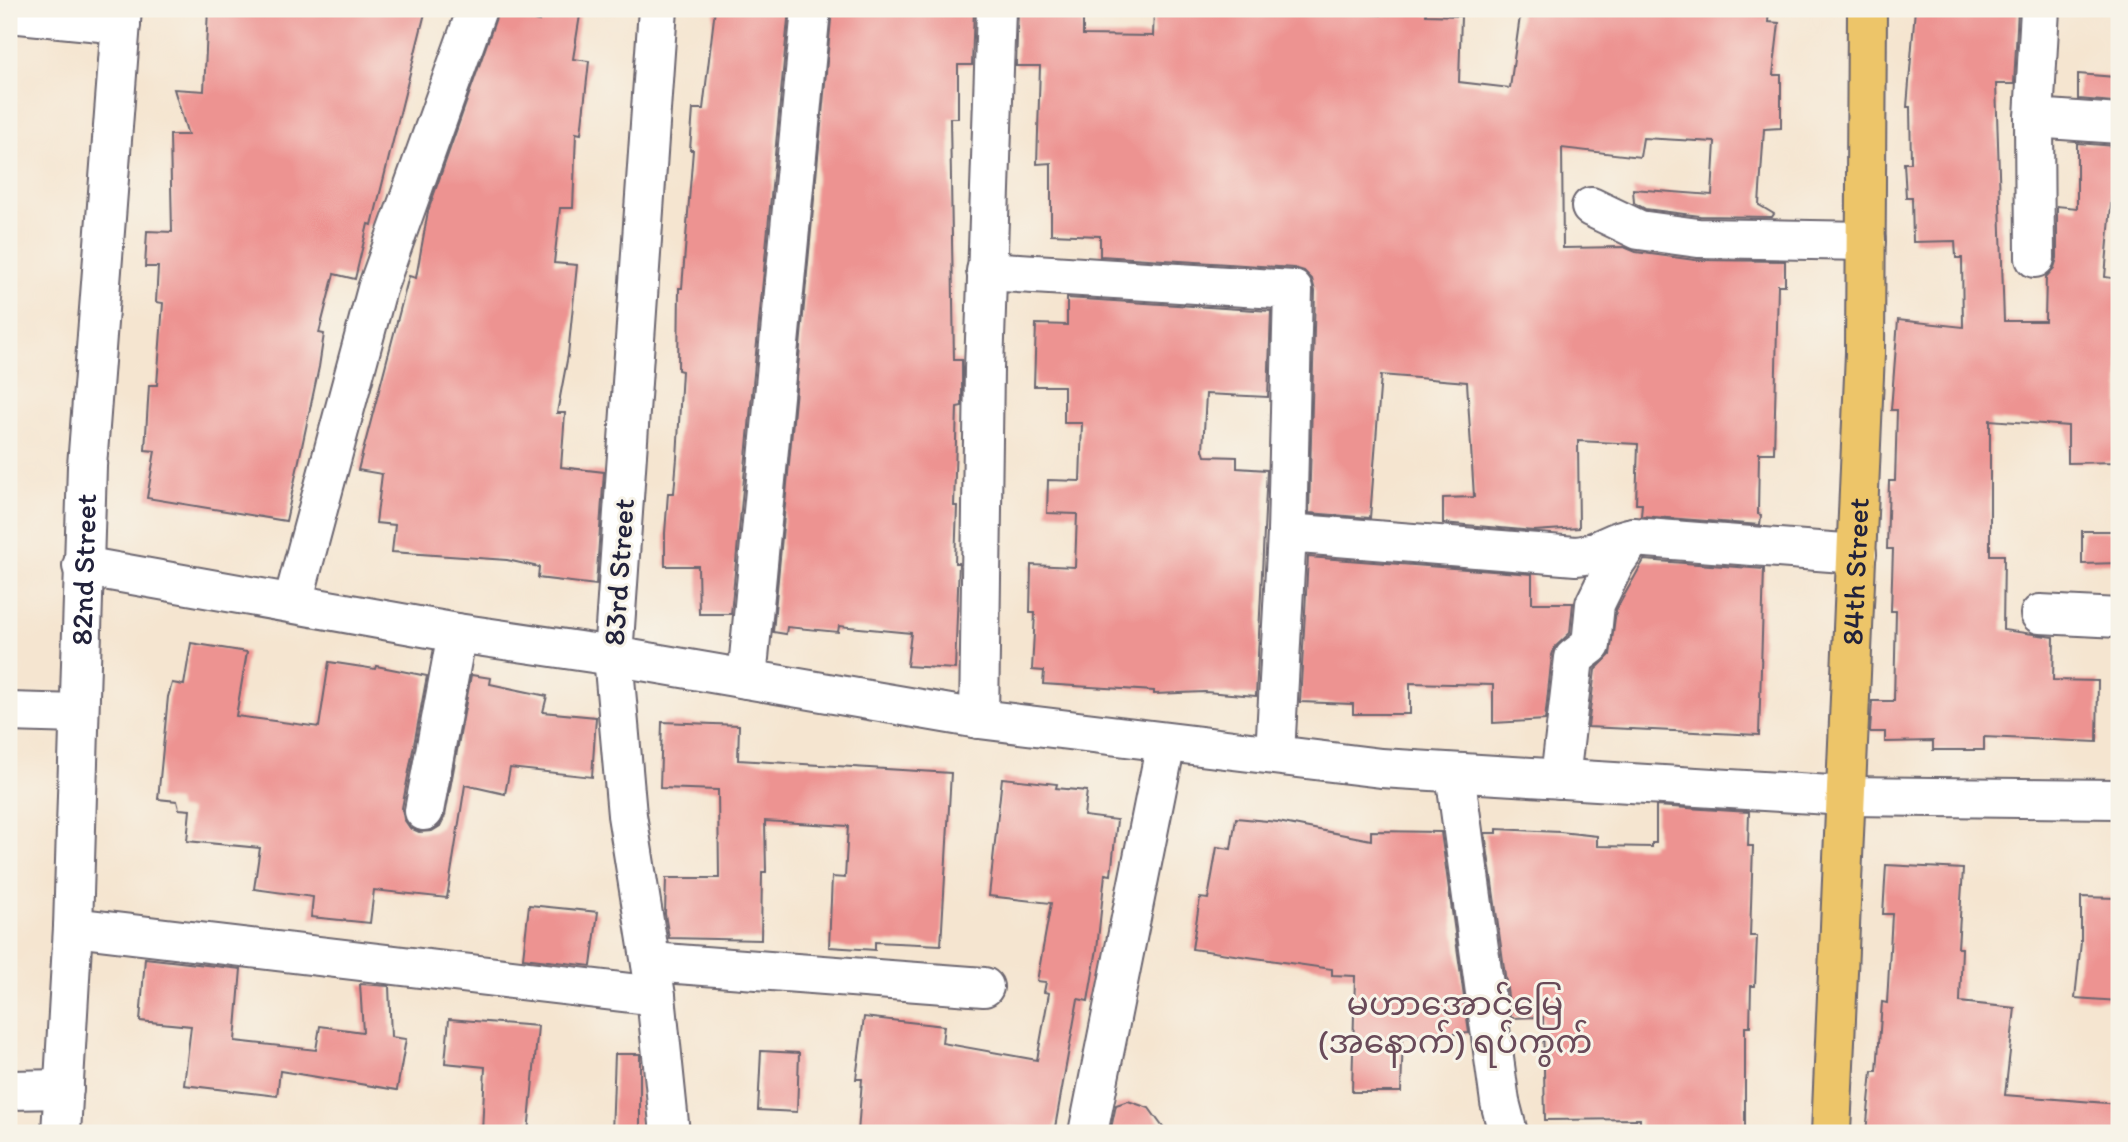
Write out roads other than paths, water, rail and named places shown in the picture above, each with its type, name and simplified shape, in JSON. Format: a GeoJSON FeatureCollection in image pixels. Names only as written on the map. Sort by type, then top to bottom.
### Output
{"type":"FeatureCollection","features":[{"type":"Feature","properties":{"kind":"main road","name":"84th Street"},"geometry":{"type":"LineString","coordinates":[[1831,1133],[1865,353],[1867,9]]}},
{"type":"Feature","properties":{"kind":"street"},"geometry":{"type":"LineString","coordinates":[[293,602],[377,289],[477,9]]}},
{"type":"Feature","properties":{"kind":"street","name":"83rd Street"},"geometry":{"type":"LineString","coordinates":[[658,9],[612,656],[627,815],[654,979],[670,1133]]}},
{"type":"Feature","properties":{"kind":"street"},"geometry":{"type":"LineString","coordinates":[[747,679],[811,9]]}},
{"type":"Feature","properties":{"kind":"street"},"geometry":{"type":"LineString","coordinates":[[979,719],[986,271],[996,9]]}},
{"type":"Feature","properties":{"kind":"street"},"geometry":{"type":"LineString","coordinates":[[2035,258],[2034,118],[2040,9]]}},
{"type":"Feature","properties":{"kind":"street"},"geometry":{"type":"LineString","coordinates":[[9,13],[122,17]]}},
{"type":"Feature","properties":{"kind":"street","name":"82nd Street"},"geometry":{"type":"LineString","coordinates":[[61,1133],[73,927],[82,566],[122,17]]}},
{"type":"Feature","properties":{"kind":"street"},"geometry":{"type":"LineString","coordinates":[[2034,118],[2119,124]]}},
{"type":"Feature","properties":{"kind":"street"},"geometry":{"type":"LineString","coordinates":[[1591,206],[1639,230],[1698,238],[1866,240]]}},
{"type":"Feature","properties":{"kind":"street"},"geometry":{"type":"LineString","coordinates":[[986,271],[1293,290],[1287,533],[1275,754]]}},
{"type":"Feature","properties":{"kind":"street"},"geometry":{"type":"LineString","coordinates":[[1287,533],[1576,556],[1592,555],[1616,539],[1633,537],[1857,554]]}},
{"type":"Feature","properties":{"kind":"street"},"geometry":{"type":"LineString","coordinates":[[1560,779],[1574,658],[1591,645],[1595,604],[1615,564],[1633,537]]}},
{"type":"Feature","properties":{"kind":"street"},"geometry":{"type":"LineString","coordinates":[[82,566],[457,633],[612,656],[979,719],[1381,768],[1847,796],[2119,799]]}},
{"type":"Feature","properties":{"kind":"street"},"geometry":{"type":"LineString","coordinates":[[2040,614],[2119,618]]}},
{"type":"Feature","properties":{"kind":"street"},"geometry":{"type":"LineString","coordinates":[[424,811],[457,633]]}},
{"type":"Feature","properties":{"kind":"street"},"geometry":{"type":"LineString","coordinates":[[9,712],[78,714]]}},
{"type":"Feature","properties":{"kind":"street"},"geometry":{"type":"LineString","coordinates":[[1088,1133],[1166,743]]}},
{"type":"Feature","properties":{"kind":"street"},"geometry":{"type":"LineString","coordinates":[[1455,773],[1500,1102],[1508,1133]]}},
{"type":"Feature","properties":{"kind":"street"},"geometry":{"type":"LineString","coordinates":[[73,927],[654,979],[984,987]]}},
{"type":"Feature","properties":{"kind":"street"},"geometry":{"type":"LineString","coordinates":[[9,1090],[64,1089]]}},
{"type":"Feature","properties":{"kind":"district","name":"မဟာအောင်မြေ (အနောက်) ရပ်ကွက်"},"geometry":{"type":"Point","coordinates":[1455,1022]}}]}
